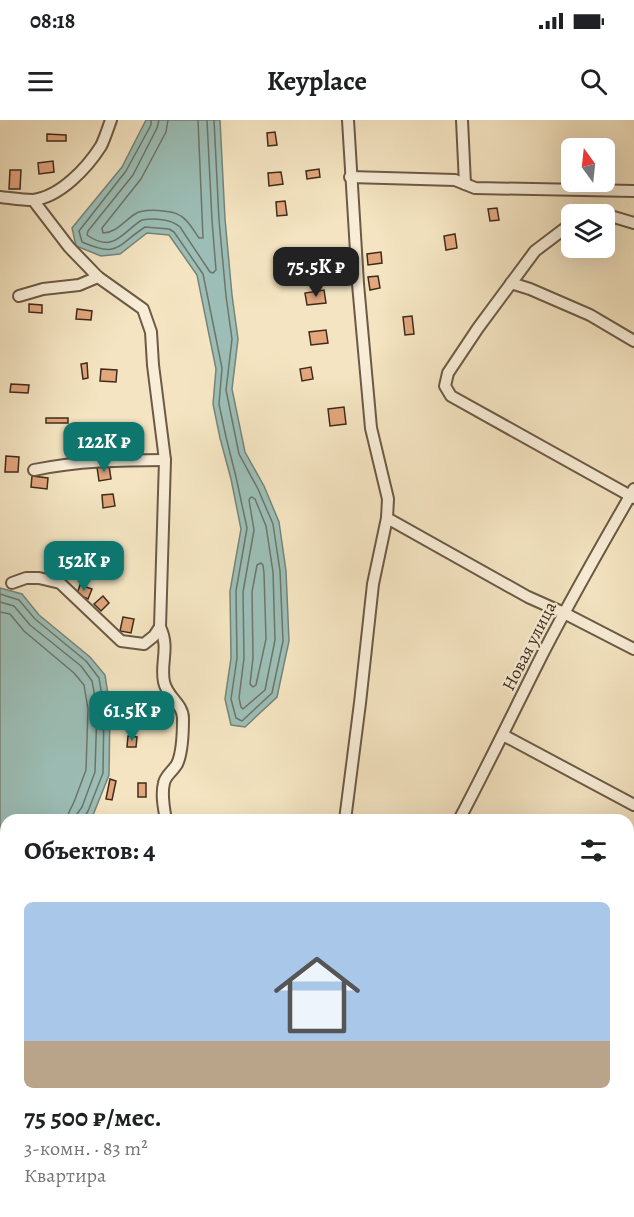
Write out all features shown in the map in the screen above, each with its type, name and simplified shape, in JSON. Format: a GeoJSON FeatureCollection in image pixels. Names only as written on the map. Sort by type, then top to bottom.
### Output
{"type":"FeatureCollection","features":[{"type":"Feature","properties":{"kind":"street"},"geometry":{"type":"LineString","coordinates":[[0,197],[33,200],[47,196],[64,186],[80,173],[101,145],[111,120]]}},
{"type":"Feature","properties":{"kind":"street"},"geometry":{"type":"LineString","coordinates":[[346,814],[373,584],[387,518],[388,499],[371,428],[358,284],[348,120]]}},
{"type":"Feature","properties":{"kind":"street"},"geometry":{"type":"LineString","coordinates":[[462,120],[465,184]]}},
{"type":"Feature","properties":{"kind":"street"},"geometry":{"type":"LineString","coordinates":[[351,177],[455,180],[475,188],[634,191]]}},
{"type":"Feature","properties":{"kind":"street"},"geometry":{"type":"LineString","coordinates":[[33,200],[69,247],[98,277],[143,309],[151,332],[165,460],[160,627],[165,638],[164,681],[168,694],[178,704],[183,718],[180,753],[177,763],[163,785],[165,814]]}},
{"type":"Feature","properties":{"kind":"street"},"geometry":{"type":"LineString","coordinates":[[615,219],[634,223]]}},
{"type":"Feature","properties":{"kind":"street"},"geometry":{"type":"LineString","coordinates":[[561,231],[535,251],[511,283],[448,373],[445,386],[451,396],[633,494]]}},
{"type":"Feature","properties":{"kind":"street"},"geometry":{"type":"LineString","coordinates":[[19,296],[43,289],[79,285],[98,277]]}},
{"type":"Feature","properties":{"kind":"street"},"geometry":{"type":"LineString","coordinates":[[511,283],[590,315],[634,341]]}},
{"type":"Feature","properties":{"kind":"street"},"geometry":{"type":"LineString","coordinates":[[34,471],[56,466],[121,460],[165,460]]}},
{"type":"Feature","properties":{"kind":"street","name":"Новая улица"},"geometry":{"type":"LineString","coordinates":[[462,814],[564,612],[633,494]]}},
{"type":"Feature","properties":{"kind":"street"},"geometry":{"type":"LineString","coordinates":[[387,518],[528,597],[564,612],[634,649]]}},
{"type":"Feature","properties":{"kind":"street"},"geometry":{"type":"LineString","coordinates":[[12,583],[26,578],[39,578],[60,583],[121,641],[144,644],[160,627]]}},
{"type":"Feature","properties":{"kind":"street"},"geometry":{"type":"LineString","coordinates":[[503,735],[634,805]]}},
{"type":"Feature","properties":{"kind":"water"},"geometry":{"type":"Polygon","coordinates":[[[146,120],[220,120],[225,219],[238,339],[232,389],[245,452],[264,486],[279,522],[286,571],[289,641],[277,697],[245,727],[231,725],[225,699],[231,658],[230,591],[241,529],[213,404],[216,369],[197,275],[169,235],[147,233],[120,254],[101,256],[76,246],[72,228],[122,167],[146,120]]]}},
{"type":"Feature","properties":{"kind":"water"},"geometry":{"type":"Polygon","coordinates":[[[0,588],[22,594],[39,615],[90,657],[105,675],[110,707],[109,775],[93,814],[0,814],[0,588]]]}},
{"type":"Feature","properties":{"kind":"building"},"geometry":{"type":"Polygon","coordinates":[[[275,132],[277,145],[268,146],[267,133],[275,132]]]}},
{"type":"Feature","properties":{"kind":"building"},"geometry":{"type":"Polygon","coordinates":[[[47,134],[66,135],[66,141],[47,141],[47,134]]]}},
{"type":"Feature","properties":{"kind":"building"},"geometry":{"type":"Polygon","coordinates":[[[53,161],[54,172],[39,174],[38,163],[53,161]]]}},
{"type":"Feature","properties":{"kind":"building"},"geometry":{"type":"Polygon","coordinates":[[[319,169],[320,177],[307,179],[306,171],[319,169]]]}},
{"type":"Feature","properties":{"kind":"building"},"geometry":{"type":"Polygon","coordinates":[[[10,170],[21,170],[20,189],[9,189],[10,170]]]}},
{"type":"Feature","properties":{"kind":"building"},"geometry":{"type":"Polygon","coordinates":[[[281,172],[283,184],[269,186],[268,173],[281,172]]]}},
{"type":"Feature","properties":{"kind":"building"},"geometry":{"type":"Polygon","coordinates":[[[285,201],[287,215],[277,216],[276,202],[285,201]]]}},
{"type":"Feature","properties":{"kind":"building"},"geometry":{"type":"Polygon","coordinates":[[[497,208],[499,220],[490,221],[488,209],[497,208]]]}},
{"type":"Feature","properties":{"kind":"building"},"geometry":{"type":"Polygon","coordinates":[[[455,234],[457,248],[446,250],[444,236],[455,234]]]}},
{"type":"Feature","properties":{"kind":"building"},"geometry":{"type":"Polygon","coordinates":[[[381,252],[382,263],[368,265],[367,254],[381,252]]]}},
{"type":"Feature","properties":{"kind":"building"},"geometry":{"type":"Polygon","coordinates":[[[378,276],[380,288],[370,290],[368,277],[378,276]]]}},
{"type":"Feature","properties":{"kind":"building"},"geometry":{"type":"Polygon","coordinates":[[[324,290],[326,303],[307,305],[305,293],[324,290]]]}},
{"type":"Feature","properties":{"kind":"building"},"geometry":{"type":"Polygon","coordinates":[[[29,304],[42,305],[42,313],[29,312],[29,304]]]}},
{"type":"Feature","properties":{"kind":"building"},"geometry":{"type":"Polygon","coordinates":[[[77,309],[92,311],[91,320],[76,319],[77,309]]]}},
{"type":"Feature","properties":{"kind":"building"},"geometry":{"type":"Polygon","coordinates":[[[412,316],[414,334],[405,335],[403,317],[412,316]]]}},
{"type":"Feature","properties":{"kind":"building"},"geometry":{"type":"Polygon","coordinates":[[[326,330],[328,343],[311,345],[309,332],[326,330]]]}},
{"type":"Feature","properties":{"kind":"building"},"geometry":{"type":"Polygon","coordinates":[[[87,363],[88,378],[83,379],[81,364],[87,363]]]}},
{"type":"Feature","properties":{"kind":"building"},"geometry":{"type":"Polygon","coordinates":[[[311,367],[313,379],[302,381],[300,369],[311,367]]]}},
{"type":"Feature","properties":{"kind":"building"},"geometry":{"type":"Polygon","coordinates":[[[101,369],[117,370],[116,382],[100,381],[101,369]]]}},
{"type":"Feature","properties":{"kind":"building"},"geometry":{"type":"Polygon","coordinates":[[[11,384],[29,385],[28,393],[10,392],[11,384]]]}},
{"type":"Feature","properties":{"kind":"building"},"geometry":{"type":"Polygon","coordinates":[[[344,407],[346,424],[330,426],[328,409],[344,407]]]}},
{"type":"Feature","properties":{"kind":"building"},"geometry":{"type":"Polygon","coordinates":[[[46,418],[68,418],[68,423],[46,423],[46,418]]]}},
{"type":"Feature","properties":{"kind":"building"},"geometry":{"type":"Polygon","coordinates":[[[77,430],[89,430],[88,442],[76,442],[77,430]]]}},
{"type":"Feature","properties":{"kind":"building"},"geometry":{"type":"Polygon","coordinates":[[[6,456],[19,457],[18,472],[5,472],[6,456]]]}},
{"type":"Feature","properties":{"kind":"building"},"geometry":{"type":"Polygon","coordinates":[[[109,466],[111,479],[99,481],[97,467],[109,466]]]}},
{"type":"Feature","properties":{"kind":"building"},"geometry":{"type":"Polygon","coordinates":[[[32,476],[48,478],[47,489],[31,487],[32,476]]]}},
{"type":"Feature","properties":{"kind":"building"},"geometry":{"type":"Polygon","coordinates":[[[113,494],[115,506],[103,508],[102,495],[113,494]]]}},
{"type":"Feature","properties":{"kind":"building"},"geometry":{"type":"Polygon","coordinates":[[[79,547],[88,550],[84,559],[76,556],[79,547]]]}},
{"type":"Feature","properties":{"kind":"building"},"geometry":{"type":"Polygon","coordinates":[[[80,585],[92,589],[88,599],[77,594],[80,585]]]}},
{"type":"Feature","properties":{"kind":"building"},"geometry":{"type":"Polygon","coordinates":[[[103,596],[109,603],[101,611],[94,604],[103,596]]]}},
{"type":"Feature","properties":{"kind":"building"},"geometry":{"type":"Polygon","coordinates":[[[123,617],[134,619],[131,633],[120,631],[123,617]]]}},
{"type":"Feature","properties":{"kind":"building"},"geometry":{"type":"Polygon","coordinates":[[[128,736],[137,737],[136,747],[127,747],[128,736]]]}},
{"type":"Feature","properties":{"kind":"building"},"geometry":{"type":"Polygon","coordinates":[[[110,779],[116,781],[112,800],[106,799],[110,779]]]}},
{"type":"Feature","properties":{"kind":"building"},"geometry":{"type":"Polygon","coordinates":[[[138,783],[146,783],[146,797],[138,797],[138,783]]]}}]}
